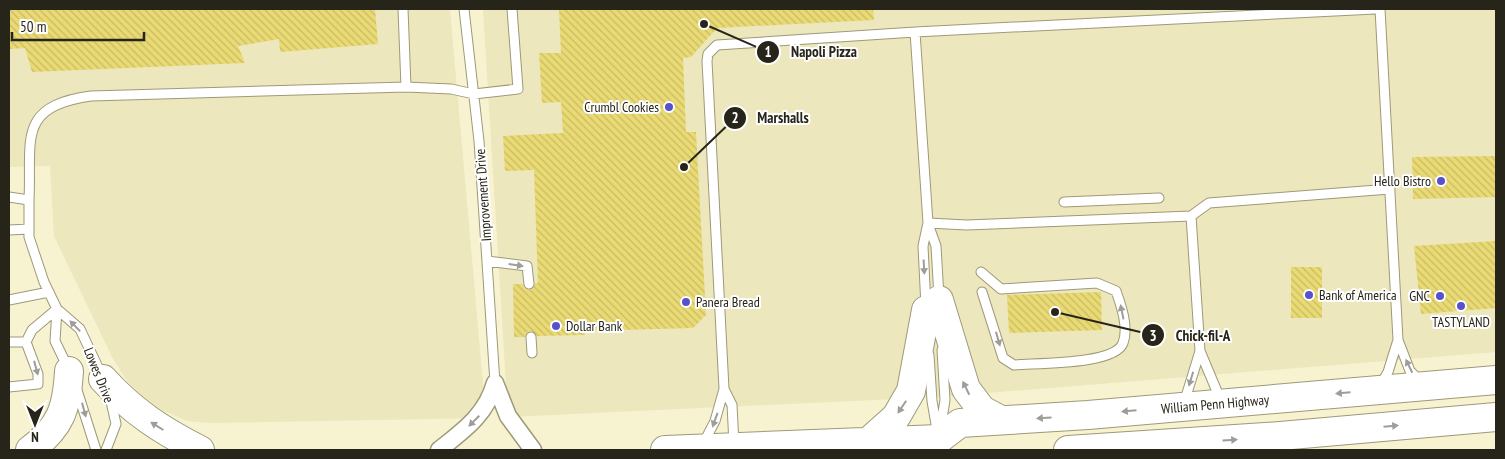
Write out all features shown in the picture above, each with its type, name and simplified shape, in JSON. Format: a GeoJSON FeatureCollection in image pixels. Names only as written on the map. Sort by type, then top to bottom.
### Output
{"type":"FeatureCollection","features":[{"type":"Feature","properties":{"kind":"highway"},"geometry":{"type":"LineString","coordinates":[[933,305],[966,388],[982,410],[1001,420]]}},
{"type":"Feature","properties":{"kind":"highway"},"geometry":{"type":"LineString","coordinates":[[868,442],[896,416],[912,391],[933,305]]}},
{"type":"Feature","properties":{"kind":"highway"},"geometry":{"type":"LineString","coordinates":[[30,450],[59,421],[66,403],[70,371]]}},
{"type":"Feature","properties":{"kind":"highway"},"geometry":{"type":"LineString","coordinates":[[103,379],[134,410],[168,433],[200,450]]}},
{"type":"Feature","properties":{"kind":"highway","name":"William Penn Highway"},"geometry":{"type":"LineString","coordinates":[[946,444],[960,423],[1222,404],[1496,380]]}},
{"type":"Feature","properties":{"kind":"highway"},"geometry":{"type":"LineString","coordinates":[[1068,450],[1280,436],[1496,417]]}},
{"type":"Feature","properties":{"kind":"highway"},"geometry":{"type":"LineString","coordinates":[[665,450],[868,442],[946,444]]}},
{"type":"Feature","properties":{"kind":"street"},"geometry":{"type":"LineString","coordinates":[[439,450],[477,419],[488,404],[495,383]]}},
{"type":"Feature","properties":{"kind":"street"},"geometry":{"type":"LineString","coordinates":[[495,383],[508,416],[533,450]]}},
{"type":"Feature","properties":{"kind":"lane"},"geometry":{"type":"LineString","coordinates":[[403,9],[406,87]]}},
{"type":"Feature","properties":{"kind":"lane","name":"Improvement Drive"},"geometry":{"type":"LineString","coordinates":[[464,9],[474,94],[495,383]]}},
{"type":"Feature","properties":{"kind":"lane","name":"Lowes Drive"},"geometry":{"type":"LineString","coordinates":[[106,450],[116,424],[103,379],[80,329],[57,309],[31,247],[29,229],[30,140],[34,124],[49,108],[72,99],[91,96],[406,87],[451,89],[474,94],[518,89],[512,9]]}},
{"type":"Feature","properties":{"kind":"lane"},"geometry":{"type":"LineString","coordinates":[[700,449],[715,421],[724,389],[706,61],[708,54],[717,45],[723,43],[915,32],[1375,9]]}},
{"type":"Feature","properties":{"kind":"lane"},"geometry":{"type":"LineString","coordinates":[[1380,9],[1398,340],[1410,371],[1427,386]]}},
{"type":"Feature","properties":{"kind":"lane"},"geometry":{"type":"LineString","coordinates":[[915,32],[928,224],[936,246],[932,401],[946,444]]}},
{"type":"Feature","properties":{"kind":"lane"},"geometry":{"type":"LineString","coordinates":[[928,224],[967,225],[1191,216],[1209,202],[1390,189]]}},
{"type":"Feature","properties":{"kind":"lane"},"geometry":{"type":"LineString","coordinates":[[9,197],[29,200]]}},
{"type":"Feature","properties":{"kind":"lane"},"geometry":{"type":"LineString","coordinates":[[1064,202],[1159,198]]}},
{"type":"Feature","properties":{"kind":"lane"},"geometry":{"type":"LineString","coordinates":[[1191,216],[1200,350],[1222,404]]}},
{"type":"Feature","properties":{"kind":"lane"},"geometry":{"type":"LineString","coordinates":[[928,224],[922,246],[933,305],[945,400],[946,444]]}},
{"type":"Feature","properties":{"kind":"lane"},"geometry":{"type":"LineString","coordinates":[[9,230],[29,229]]}},
{"type":"Feature","properties":{"kind":"lane"},"geometry":{"type":"LineString","coordinates":[[487,261],[527,266],[528,284]]}},
{"type":"Feature","properties":{"kind":"lane"},"geometry":{"type":"LineString","coordinates":[[981,272],[1001,289],[1097,283],[1116,291],[1124,313],[1124,343],[1116,352],[1093,359],[1014,365],[1003,358],[982,292]]}},
{"type":"Feature","properties":{"kind":"lane"},"geometry":{"type":"LineString","coordinates":[[9,300],[49,292]]}},
{"type":"Feature","properties":{"kind":"lane"},"geometry":{"type":"LineString","coordinates":[[9,387],[38,384],[38,374],[26,342],[32,330],[57,309]]}},
{"type":"Feature","properties":{"kind":"lane","name":"Lowes Drive"},"geometry":{"type":"LineString","coordinates":[[57,309],[55,341],[70,371],[96,450]]}},
{"type":"Feature","properties":{"kind":"lane"},"geometry":{"type":"LineString","coordinates":[[531,337],[532,353]]}},
{"type":"Feature","properties":{"kind":"lane"},"geometry":{"type":"LineString","coordinates":[[1374,391],[1388,372],[1398,340]]}},
{"type":"Feature","properties":{"kind":"lane"},"geometry":{"type":"LineString","coordinates":[[9,342],[26,342]]}},
{"type":"Feature","properties":{"kind":"lane"},"geometry":{"type":"LineString","coordinates":[[1182,407],[1200,350]]}},
{"type":"Feature","properties":{"kind":"lane"},"geometry":{"type":"LineString","coordinates":[[724,389],[732,405],[734,448]]}},
{"type":"Feature","properties":{"kind":"shaded area"},"geometry":{"type":"Polygon","coordinates":[[[9,9],[450,9],[486,418],[213,423],[187,421],[162,410],[141,396],[125,378],[112,357],[54,236],[50,166],[9,167],[9,9]]]}},
{"type":"Feature","properties":{"kind":"shaded area"},"geometry":{"type":"Polygon","coordinates":[[[483,9],[1496,9],[1496,352],[938,397],[508,417],[483,9]]]}},
{"type":"Feature","properties":{"kind":"building"},"geometry":{"type":"Polygon","coordinates":[[[9,9],[375,9],[378,44],[280,52],[279,39],[238,46],[245,63],[32,72],[25,48],[9,49],[9,9]]]}},
{"type":"Feature","properties":{"kind":"building"},"geometry":{"type":"Polygon","coordinates":[[[559,9],[873,9],[874,20],[717,28],[691,57],[683,58],[686,132],[696,132],[706,315],[693,328],[585,331],[585,335],[537,336],[531,331],[527,332],[525,337],[514,337],[513,284],[523,284],[524,288],[529,290],[533,289],[535,283],[538,283],[534,170],[505,171],[503,136],[563,133],[561,102],[542,103],[539,53],[561,53],[559,9]]]}},
{"type":"Feature","properties":{"kind":"building"},"geometry":{"type":"Polygon","coordinates":[[[1496,156],[1496,197],[1413,199],[1412,157],[1496,156]]]}},
{"type":"Feature","properties":{"kind":"building"},"geometry":{"type":"Polygon","coordinates":[[[1496,241],[1496,308],[1421,314],[1414,246],[1496,241]]]}},
{"type":"Feature","properties":{"kind":"building"},"geometry":{"type":"Polygon","coordinates":[[[1291,267],[1322,267],[1322,318],[1291,318],[1291,267]]]}},
{"type":"Feature","properties":{"kind":"building"},"geometry":{"type":"Polygon","coordinates":[[[1101,292],[1102,330],[1009,333],[1007,295],[1101,292]]]}},
{"type":"Feature","properties":{"kind":"place","name":"Napoli Pizza"},"geometry":{"type":"Point","coordinates":[704,24]}},
{"type":"Feature","properties":{"kind":"place","name":"Crumbl Cookies"},"geometry":{"type":"Point","coordinates":[669,107]}},
{"type":"Feature","properties":{"kind":"place","name":"Marshalls"},"geometry":{"type":"Point","coordinates":[684,167]}},
{"type":"Feature","properties":{"kind":"place","name":"Hello Bistro"},"geometry":{"type":"Point","coordinates":[1441,181]}},
{"type":"Feature","properties":{"kind":"place","name":"Bank of America"},"geometry":{"type":"Point","coordinates":[1309,295]}},
{"type":"Feature","properties":{"kind":"place","name":"GNC"},"geometry":{"type":"Point","coordinates":[1440,296]}},
{"type":"Feature","properties":{"kind":"place","name":"Panera Bread"},"geometry":{"type":"Point","coordinates":[686,302]}},
{"type":"Feature","properties":{"kind":"place","name":"TASTYLAND"},"geometry":{"type":"Point","coordinates":[1461,306]}},
{"type":"Feature","properties":{"kind":"place","name":"Chick-fil-A"},"geometry":{"type":"Point","coordinates":[1055,312]}},
{"type":"Feature","properties":{"kind":"place","name":"Dollar Bank"},"geometry":{"type":"Point","coordinates":[556,326]}}]}
